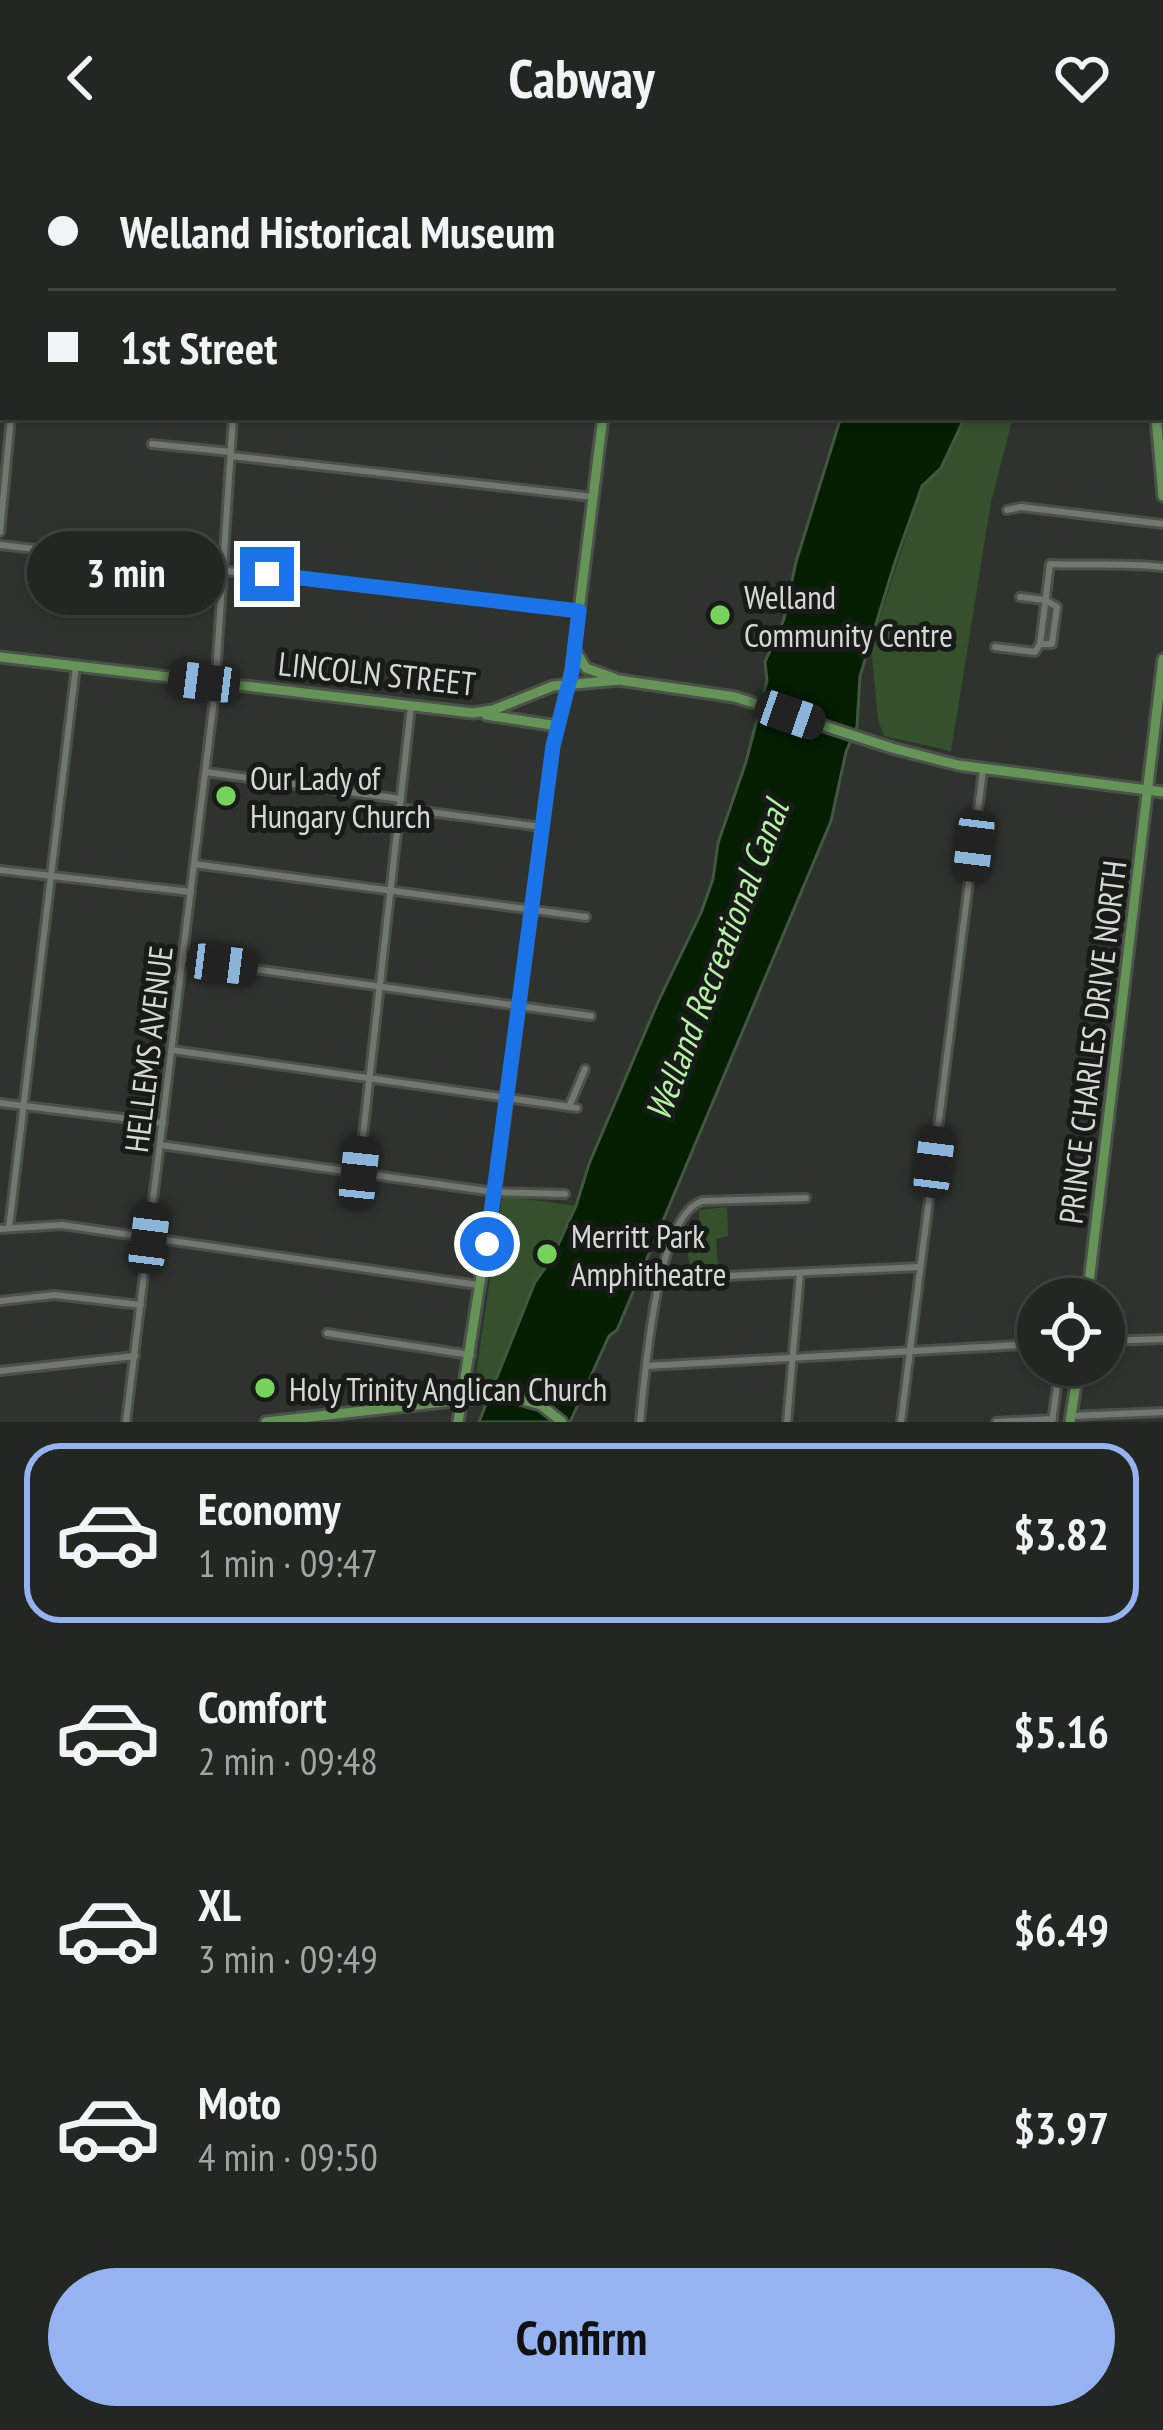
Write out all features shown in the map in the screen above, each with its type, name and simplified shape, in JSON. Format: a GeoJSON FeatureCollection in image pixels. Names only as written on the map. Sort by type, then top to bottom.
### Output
{"type":"FeatureCollection","features":[{"type":"Feature","properties":{"kind":"main road"},"geometry":{"type":"LineString","coordinates":[[454,1422],[471,1355],[542,827],[575,646],[603,420]]}},
{"type":"Feature","properties":{"kind":"main road"},"geometry":{"type":"LineString","coordinates":[[1156,420],[1163,496]]}},
{"type":"Feature","properties":{"kind":"main road"},"geometry":{"type":"LineString","coordinates":[[575,646],[586,668],[619,680]]}},
{"type":"Feature","properties":{"kind":"main road","name":"LINCOLN STREET"},"geometry":{"type":"LineString","coordinates":[[0,657],[481,713],[569,683],[619,680],[751,702],[866,740],[983,770],[1163,792]]}},
{"type":"Feature","properties":{"kind":"main road","name":"PRINCE CHARLES DRIVE NORTH"},"geometry":{"type":"LineString","coordinates":[[1091,1278],[1163,659]]}},
{"type":"Feature","properties":{"kind":"main road"},"geometry":{"type":"LineString","coordinates":[[481,713],[558,726]]}},
{"type":"Feature","properties":{"kind":"main road"},"geometry":{"type":"LineString","coordinates":[[1071,1419],[1076,1386]]}},
{"type":"Feature","properties":{"kind":"main road"},"geometry":{"type":"LineString","coordinates":[[266,1422],[505,1395],[530,1400],[562,1422]]}},
{"type":"Feature","properties":{"kind":"street"},"geometry":{"type":"LineString","coordinates":[[0,532],[11,420]]}},
{"type":"Feature","properties":{"kind":"street","name":"HELLEMS AVENUE"},"geometry":{"type":"LineString","coordinates":[[126,1422],[216,682],[233,420]]}},
{"type":"Feature","properties":{"kind":"street"},"geometry":{"type":"LineString","coordinates":[[152,444],[593,497]]}},
{"type":"Feature","properties":{"kind":"street"},"geometry":{"type":"LineString","coordinates":[[1007,510],[1022,507],[1163,524]]}},
{"type":"Feature","properties":{"kind":"street"},"geometry":{"type":"LineString","coordinates":[[0,544],[579,611]]}},
{"type":"Feature","properties":{"kind":"street"},"geometry":{"type":"LineString","coordinates":[[995,647],[1035,652],[1050,565],[1100,562],[1163,567]]}},
{"type":"Feature","properties":{"kind":"street"},"geometry":{"type":"LineString","coordinates":[[1020,597],[1045,600],[1057,608],[1052,644],[1040,644]]}},
{"type":"Feature","properties":{"kind":"street"},"geometry":{"type":"LineString","coordinates":[[76,666],[5,1228],[62,1225],[481,1285]]}},
{"type":"Feature","properties":{"kind":"street"},"geometry":{"type":"LineString","coordinates":[[359,1172],[411,706]]}},
{"type":"Feature","properties":{"kind":"street"},"geometry":{"type":"LineString","coordinates":[[901,1422],[983,770]]}},
{"type":"Feature","properties":{"kind":"street"},"geometry":{"type":"LineString","coordinates":[[206,772],[542,827]]}},
{"type":"Feature","properties":{"kind":"street"},"geometry":{"type":"LineString","coordinates":[[194,864],[586,917]]}},
{"type":"Feature","properties":{"kind":"street"},"geometry":{"type":"LineString","coordinates":[[0,870],[191,892]]}},
{"type":"Feature","properties":{"kind":"street"},"geometry":{"type":"LineString","coordinates":[[183,959],[591,1016]]}},
{"type":"Feature","properties":{"kind":"street"},"geometry":{"type":"LineString","coordinates":[[172,1050],[573,1108],[585,1069]]}},
{"type":"Feature","properties":{"kind":"street"},"geometry":{"type":"LineString","coordinates":[[0,1103],[163,1123]]}},
{"type":"Feature","properties":{"kind":"street"},"geometry":{"type":"LineString","coordinates":[[160,1144],[494,1192],[565,1194]]}},
{"type":"Feature","properties":{"kind":"street"},"geometry":{"type":"LineString","coordinates":[[640,1422],[651,1308],[684,1217],[696,1202],[806,1198]]}},
{"type":"Feature","properties":{"kind":"street"},"geometry":{"type":"LineString","coordinates":[[660,1279],[920,1267]]}},
{"type":"Feature","properties":{"kind":"street"},"geometry":{"type":"LineString","coordinates":[[787,1422],[800,1273]]}},
{"type":"Feature","properties":{"kind":"street"},"geometry":{"type":"LineString","coordinates":[[0,1301],[55,1295],[141,1305]]}},
{"type":"Feature","properties":{"kind":"street"},"geometry":{"type":"LineString","coordinates":[[327,1333],[471,1355]]}},
{"type":"Feature","properties":{"kind":"street"},"geometry":{"type":"LineString","coordinates":[[1125,1340],[1163,1339]]}},
{"type":"Feature","properties":{"kind":"street"},"geometry":{"type":"LineString","coordinates":[[646,1366],[1017,1345]]}},
{"type":"Feature","properties":{"kind":"street"},"geometry":{"type":"LineString","coordinates":[[0,1371],[134,1356]]}},
{"type":"Feature","properties":{"kind":"street"},"geometry":{"type":"LineString","coordinates":[[996,1422],[1052,1420],[1057,1386]]}},
{"type":"Feature","properties":{"kind":"street"},"geometry":{"type":"LineString","coordinates":[[1071,1419],[1163,1412]]}},
{"type":"Feature","properties":{"kind":"shaded area"},"geometry":{"type":"Polygon","coordinates":[[[944,420],[1012,420],[991,502],[951,751],[884,736],[878,720],[871,645],[944,420]]]}},
{"type":"Feature","properties":{"kind":"shaded area"},"geometry":{"type":"Polygon","coordinates":[[[502,1196],[576,1206],[494,1387],[476,1387],[475,1382],[502,1196]]]}},
{"type":"Feature","properties":{"kind":"shaded area"},"geometry":{"type":"Polygon","coordinates":[[[727,1207],[728,1236],[716,1239],[718,1268],[691,1272],[686,1244],[701,1240],[699,1210],[727,1207]]]}},
{"type":"Feature","properties":{"kind":"water","name":"Welland Recreational Canal"},"geometry":{"type":"Polygon","coordinates":[[[840,420],[964,420],[941,468],[922,486],[895,562],[860,676],[857,726],[846,752],[831,821],[617,1330],[609,1336],[570,1422],[479,1422],[535,1282],[551,1260],[576,1206],[589,1164],[658,1002],[701,913],[713,879],[718,843],[746,762],[767,681],[765,662],[784,619],[796,562],[840,420]]]}},
{"type":"Feature","properties":{"kind":"place","name":"Welland Community Centre"},"geometry":{"type":"Point","coordinates":[720,615]}},
{"type":"Feature","properties":{"kind":"place","name":"Our Lady of Hungary Church"},"geometry":{"type":"Point","coordinates":[226,796]}},
{"type":"Feature","properties":{"kind":"place","name":"Merritt Park Amphitheatre"},"geometry":{"type":"Point","coordinates":[547,1254]}},
{"type":"Feature","properties":{"kind":"place","name":"Holy Trinity Anglican Church"},"geometry":{"type":"Point","coordinates":[265,1388]}},
{"type":"Feature","properties":{"kind":"route"},"geometry":{"type":"LineString","coordinates":[[267,574],[579,611],[572,671],[553,746],[487,1244]]}}]}
